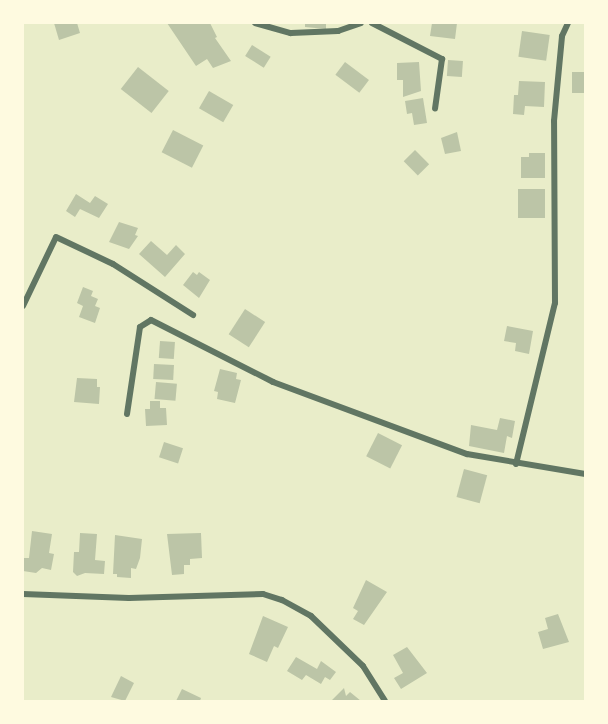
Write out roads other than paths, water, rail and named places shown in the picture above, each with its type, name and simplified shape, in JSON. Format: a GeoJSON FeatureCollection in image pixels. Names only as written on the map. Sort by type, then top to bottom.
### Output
{"type":"FeatureCollection","features":[{"type":"Feature","properties":{"kind":"street"},"geometry":{"type":"LineString","coordinates":[[255,23],[291,33],[338,31],[361,23]]}},
{"type":"Feature","properties":{"kind":"street"},"geometry":{"type":"LineString","coordinates":[[372,23],[442,59],[435,109]]}},
{"type":"Feature","properties":{"kind":"street"},"geometry":{"type":"LineString","coordinates":[[516,464],[555,303],[554,121],[562,36],[568,23]]}},
{"type":"Feature","properties":{"kind":"street"},"geometry":{"type":"LineString","coordinates":[[23,306],[56,237],[113,264],[193,315]]}},
{"type":"Feature","properties":{"kind":"street"},"geometry":{"type":"LineString","coordinates":[[127,414],[140,327],[151,320],[273,383],[467,454],[585,474]]}},
{"type":"Feature","properties":{"kind":"street"},"geometry":{"type":"LineString","coordinates":[[23,594],[129,598],[263,594],[282,600],[311,616],[363,666],[385,701]]}}]}
